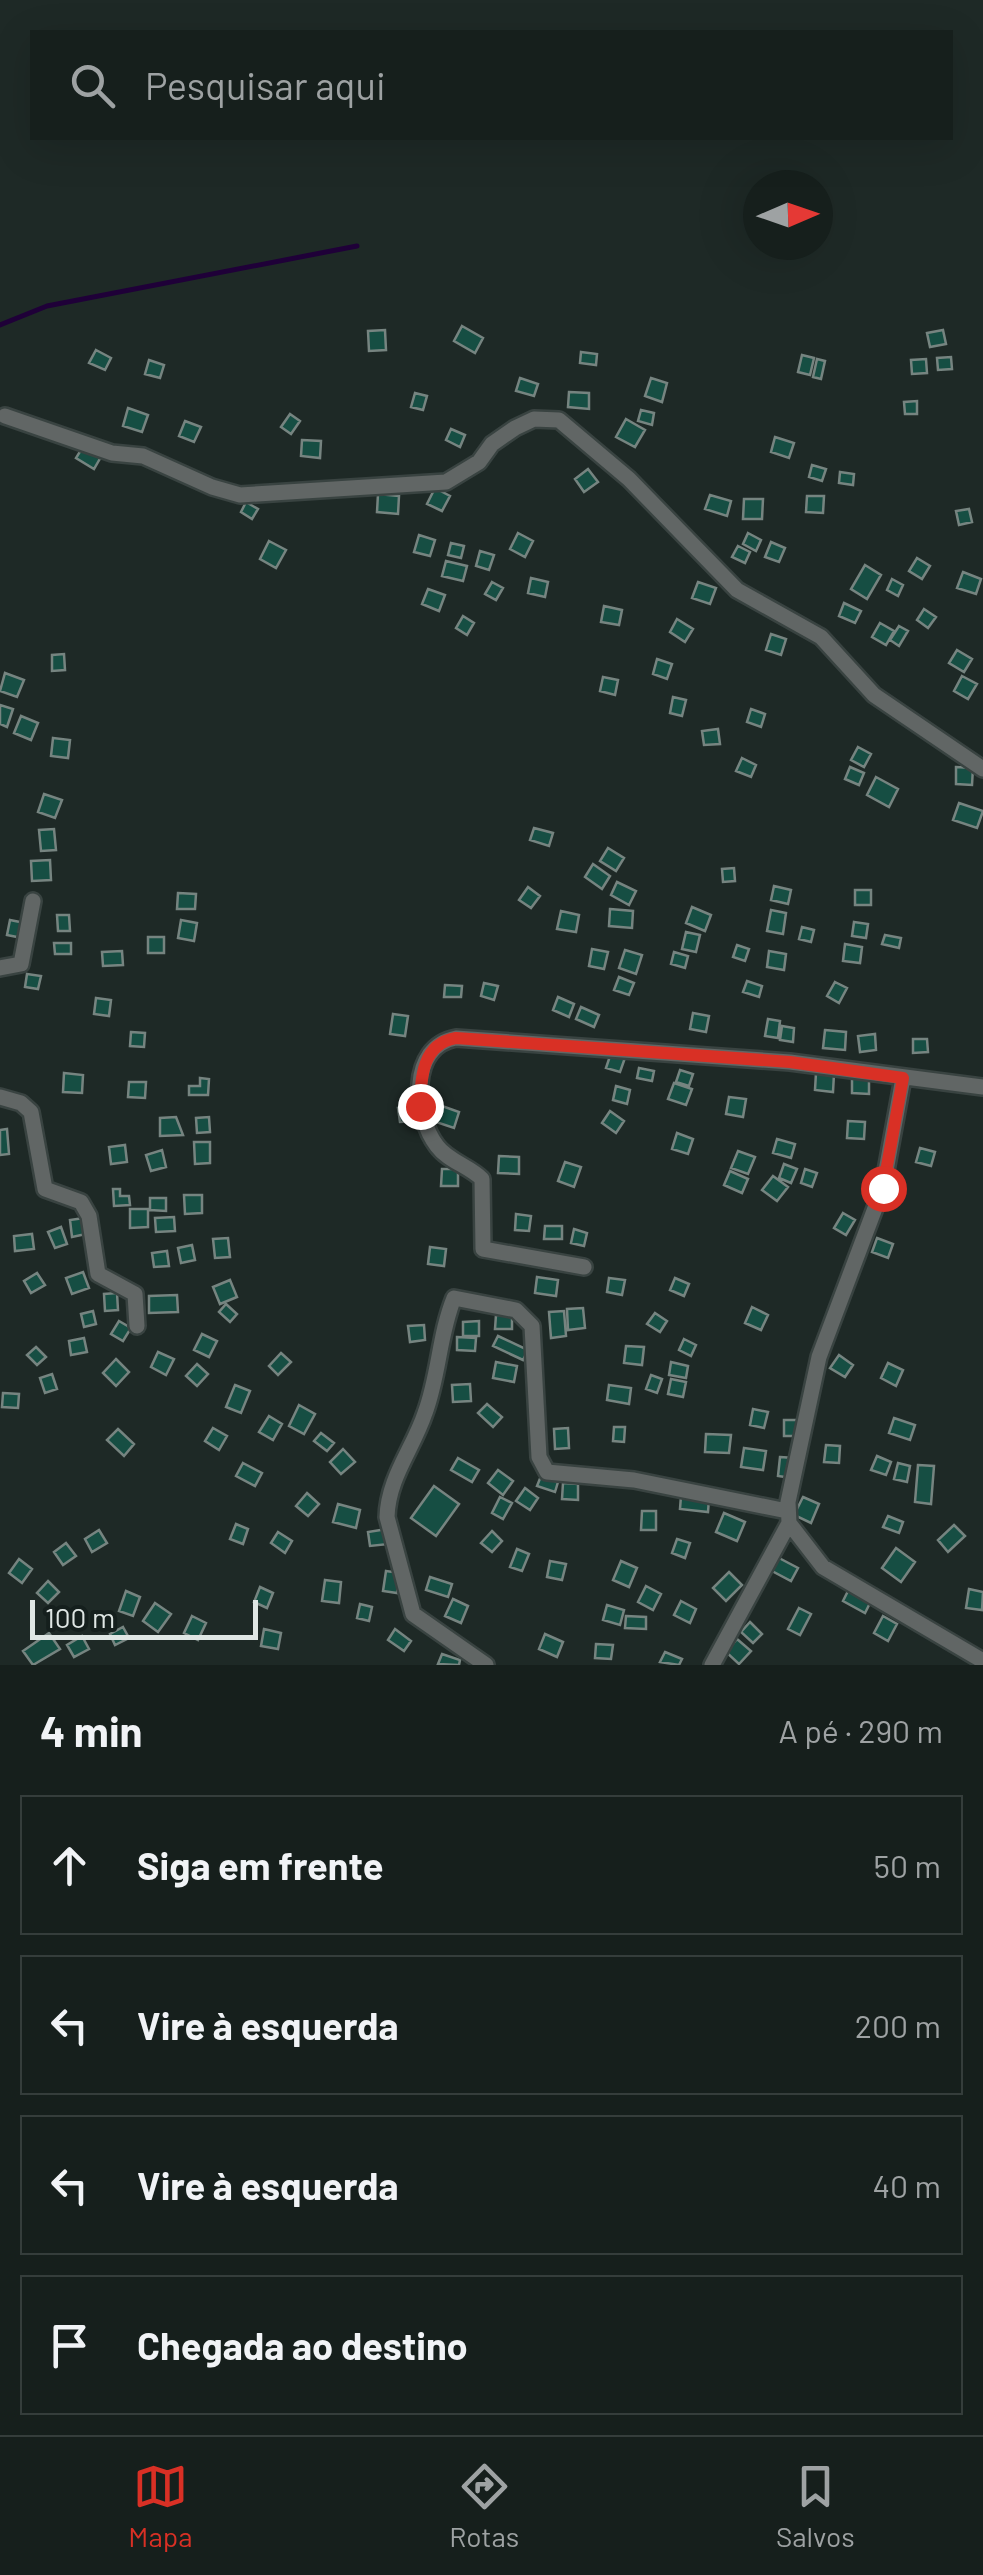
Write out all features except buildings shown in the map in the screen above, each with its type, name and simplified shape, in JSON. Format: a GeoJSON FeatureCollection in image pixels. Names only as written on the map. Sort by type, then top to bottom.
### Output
{"type":"FeatureCollection","features":[{"type":"Feature","properties":{"kind":"street"},"geometry":{"type":"LineString","coordinates":[[5,416],[112,453],[143,456],[212,487],[240,494],[446,482],[479,462],[492,444],[515,428],[534,418],[559,420],[629,478],[737,590],[821,637],[874,694],[983,769]]}},
{"type":"Feature","properties":{"kind":"street"},"geometry":{"type":"LineString","coordinates":[[0,968],[22,964],[33,901]]}},
{"type":"Feature","properties":{"kind":"street"},"geometry":{"type":"LineString","coordinates":[[584,1267],[483,1249],[482,1179],[438,1148],[420,1113],[422,1066],[442,1041],[456,1038],[708,1055],[983,1087]]}},
{"type":"Feature","properties":{"kind":"street"},"geometry":{"type":"LineString","coordinates":[[712,1665],[788,1517],[819,1357],[883,1188],[903,1078]]}},
{"type":"Feature","properties":{"kind":"street"},"geometry":{"type":"LineString","coordinates":[[0,1097],[21,1103],[31,1112],[39,1139],[45,1189],[81,1202],[89,1216],[98,1274],[135,1294],[136,1326]]}},
{"type":"Feature","properties":{"kind":"street"},"geometry":{"type":"LineString","coordinates":[[486,1665],[414,1614],[387,1517],[388,1500],[404,1454],[426,1412],[437,1348],[456,1297],[516,1310],[532,1326],[540,1456],[546,1472],[634,1480],[788,1517],[823,1567],[983,1661]]}},
{"type":"Feature","properties":{"kind":"waterway"},"geometry":{"type":"LineString","coordinates":[[0,325],[47,306],[357,246]]}},
{"type":"Feature","properties":{"kind":"route"},"geometry":{"type":"LineString","coordinates":[[420,1106],[422,1066],[442,1041],[456,1038],[790,1062],[903,1078],[883,1188]]}}]}
